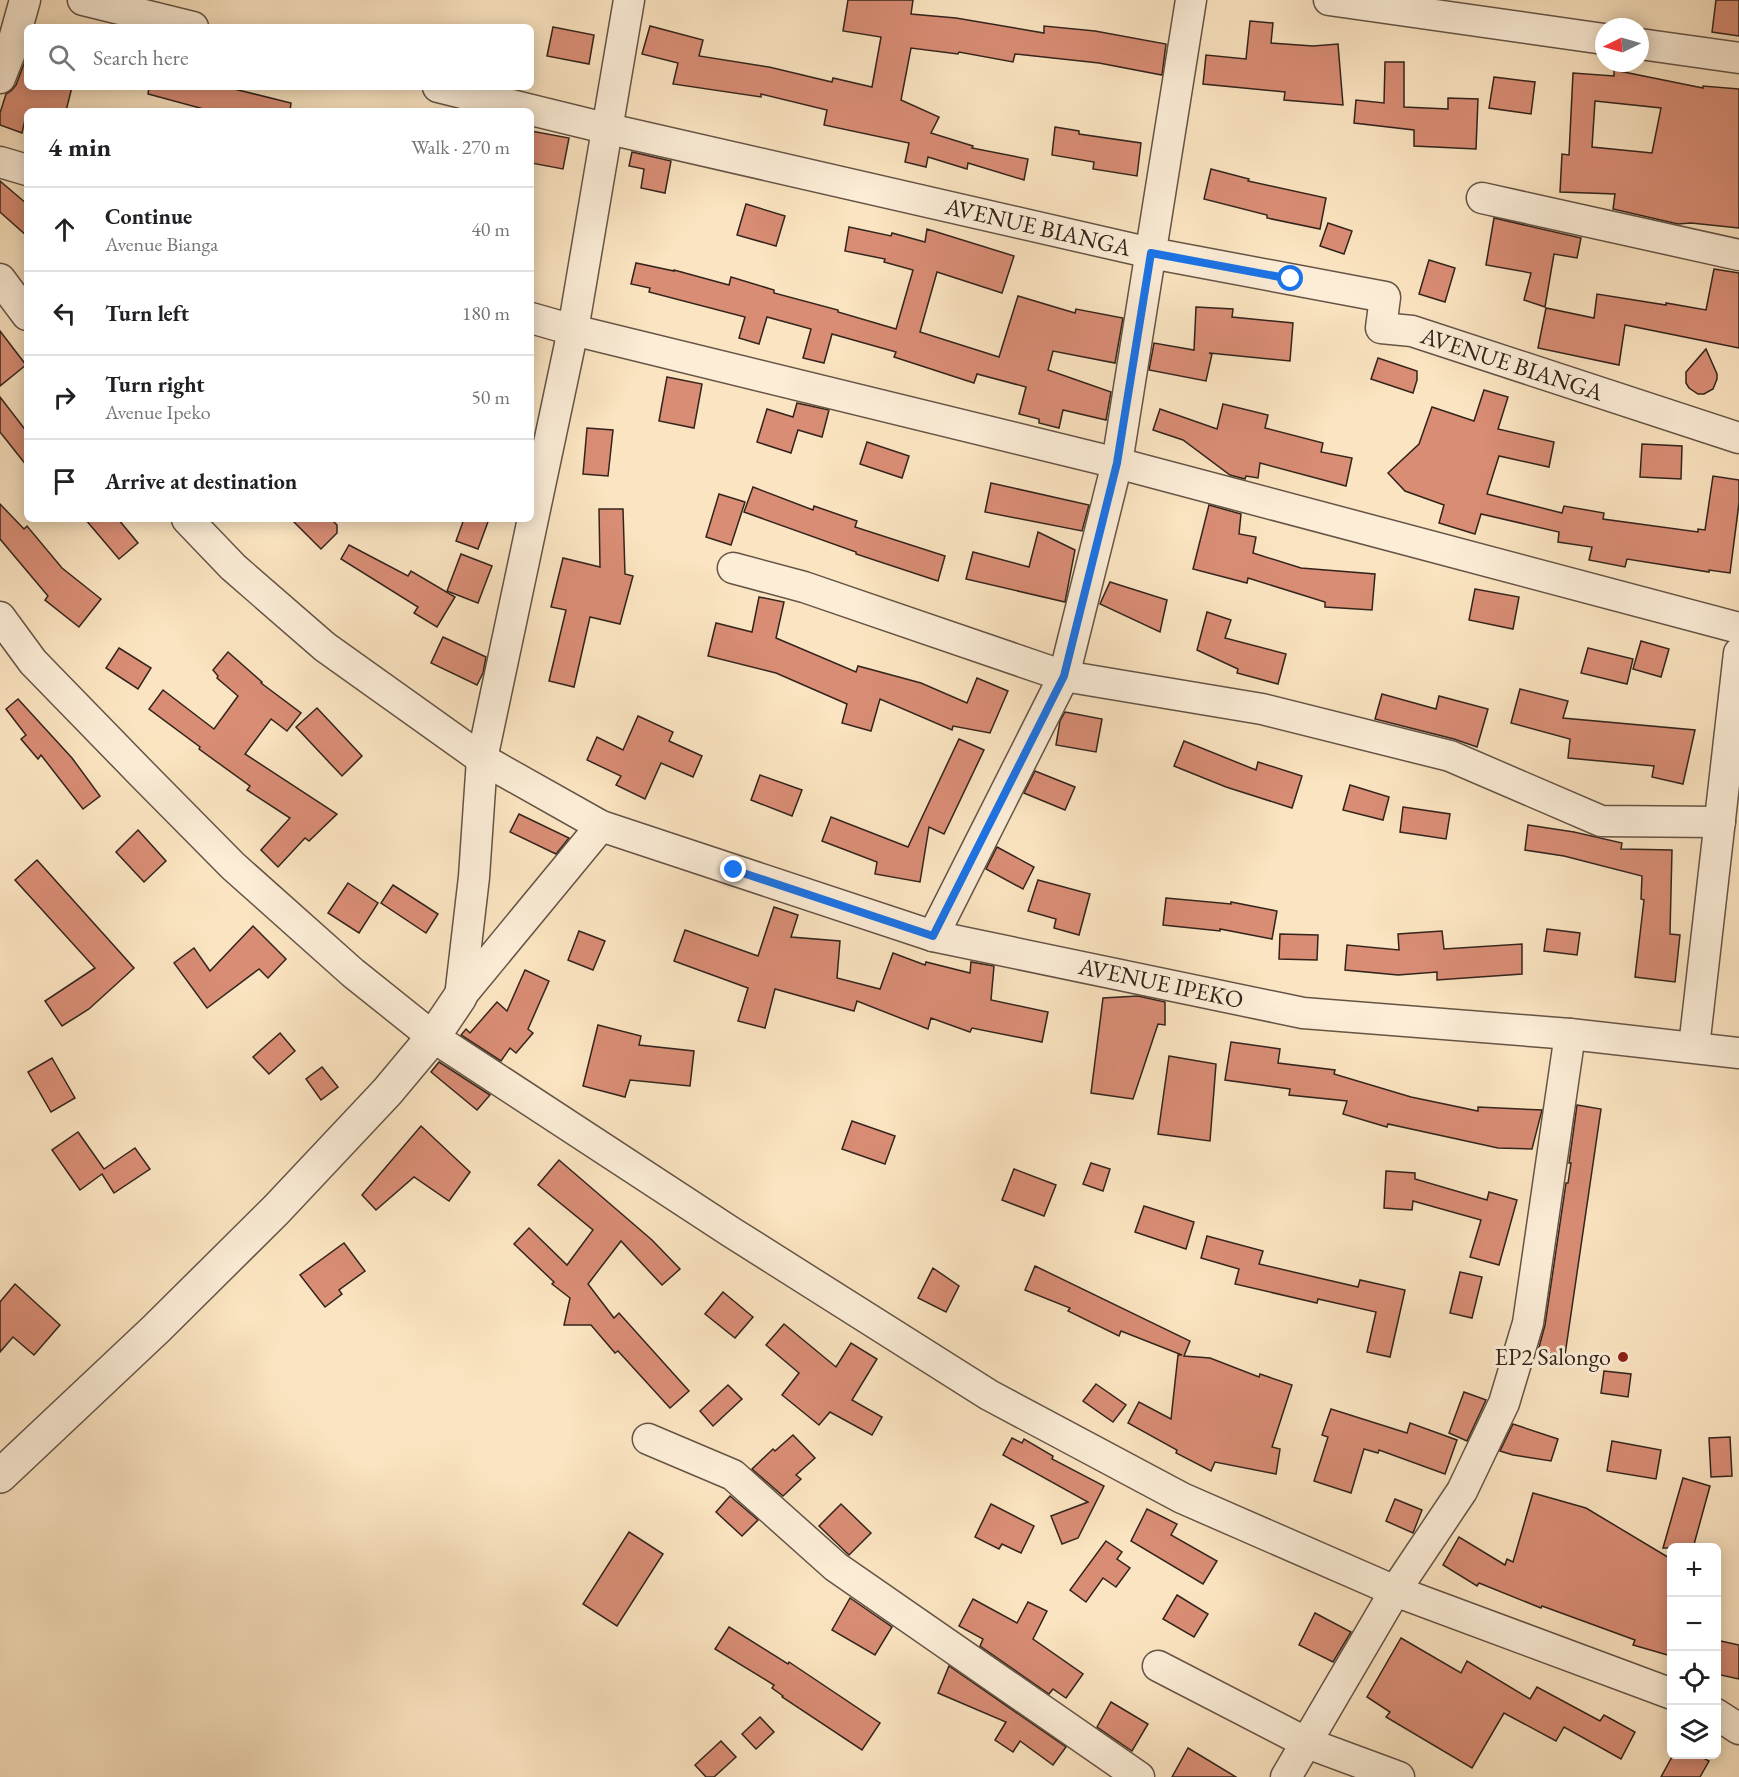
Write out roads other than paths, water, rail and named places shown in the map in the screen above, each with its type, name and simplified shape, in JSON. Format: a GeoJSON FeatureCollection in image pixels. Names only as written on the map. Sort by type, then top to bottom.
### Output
{"type":"FeatureCollection","features":[{"type":"Feature","properties":{"kind":"street"},"geometry":{"type":"LineString","coordinates":[[0,78],[11,50],[25,0]]}},
{"type":"Feature","properties":{"kind":"street"},"geometry":{"type":"LineString","coordinates":[[82,0],[181,24]]}},
{"type":"Feature","properties":{"kind":"street"},"geometry":{"type":"LineString","coordinates":[[534,514],[573,330],[609,129],[629,0]]}},
{"type":"Feature","properties":{"kind":"street"},"geometry":{"type":"LineString","coordinates":[[933,936],[1064,676],[1117,463],[1191,0]]}},
{"type":"Feature","properties":{"kind":"street"},"geometry":{"type":"LineString","coordinates":[[1329,0],[1595,38]]}},
{"type":"Feature","properties":{"kind":"street"},"geometry":{"type":"LineString","coordinates":[[1649,45],[1739,58]]}},
{"type":"Feature","properties":{"kind":"street","name":"AVENUE BIANGA"},"geometry":{"type":"LineString","coordinates":[[450,90],[524,108]]}},
{"type":"Feature","properties":{"kind":"street","name":"AVENUE BIANGA"},"geometry":{"type":"LineString","coordinates":[[534,111],[1151,253],[1385,297],[1381,328],[1412,331],[1739,438]]}},
{"type":"Feature","properties":{"kind":"street"},"geometry":{"type":"LineString","coordinates":[[0,162],[24,169]]}},
{"type":"Feature","properties":{"kind":"street"},"geometry":{"type":"LineString","coordinates":[[1482,198],[1739,255]]}},
{"type":"Feature","properties":{"kind":"street"},"geometry":{"type":"LineString","coordinates":[[0,279],[24,311]]}},
{"type":"Feature","properties":{"kind":"street"},"geometry":{"type":"LineString","coordinates":[[534,319],[1117,463],[1739,628]]}},
{"type":"Feature","properties":{"kind":"street","name":"AVENUE IPEKO"},"geometry":{"type":"LineString","coordinates":[[190,522],[233,567],[326,647],[482,759],[601,826],[933,936],[1303,1013],[1570,1034],[1739,1053]]}},
{"type":"Feature","properties":{"kind":"street"},"geometry":{"type":"LineString","coordinates":[[460,997],[474,877],[482,759],[532,522]]}},
{"type":"Feature","properties":{"kind":"street"},"geometry":{"type":"LineString","coordinates":[[733,568],[804,587],[1064,676],[1262,709],[1450,756],[1601,821],[1720,822]]}},
{"type":"Feature","properties":{"kind":"street"},"geometry":{"type":"LineString","coordinates":[[0,617],[33,662],[233,866],[353,973],[433,1037],[731,1232],[988,1395],[1182,1498],[1395,1591],[1667,1693]]}},
{"type":"Feature","properties":{"kind":"street"},"geometry":{"type":"LineString","coordinates":[[1694,1047],[1726,882],[1720,822],[1739,653]]}},
{"type":"Feature","properties":{"kind":"street"},"geometry":{"type":"LineString","coordinates":[[0,1476],[156,1329],[276,1210],[387,1092],[433,1037],[460,997],[601,826]]}},
{"type":"Feature","properties":{"kind":"street"},"geometry":{"type":"LineString","coordinates":[[1286,1777],[1395,1591],[1462,1491],[1504,1403],[1528,1323],[1570,1034]]}},
{"type":"Feature","properties":{"kind":"street"},"geometry":{"type":"LineString","coordinates":[[648,1439],[733,1475],[836,1567],[1139,1777]]}},
{"type":"Feature","properties":{"kind":"street"},"geometry":{"type":"LineString","coordinates":[[1158,1666],[1307,1743],[1399,1777]]}},
{"type":"Feature","properties":{"kind":"street"},"geometry":{"type":"LineString","coordinates":[[1721,1716],[1739,1729]]}},
{"type":"Feature","properties":{"kind":"place","name":"EP2 Salongo"},"geometry":{"type":"Point","coordinates":[1623,1357]}}]}
